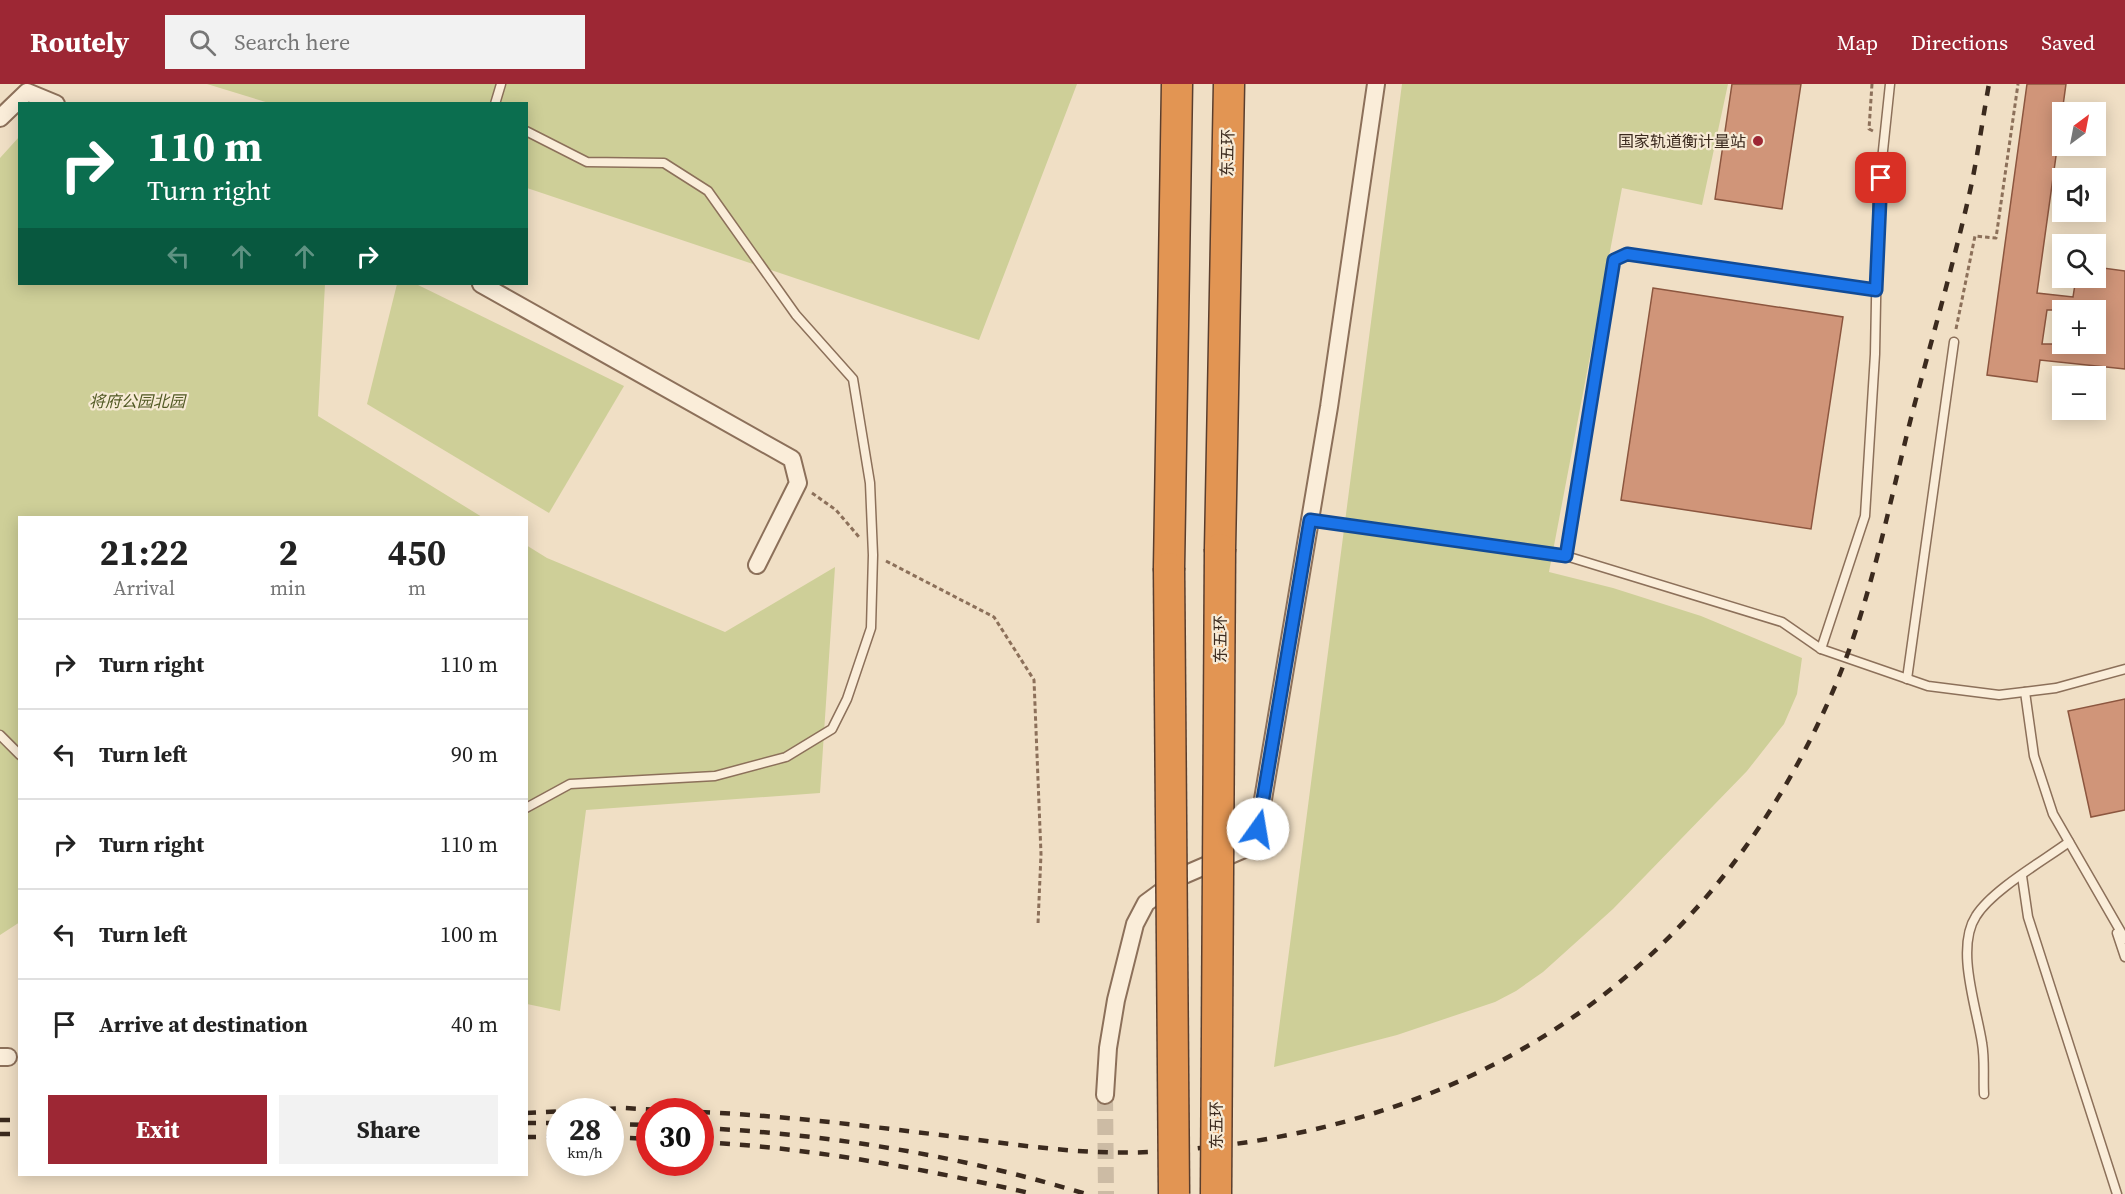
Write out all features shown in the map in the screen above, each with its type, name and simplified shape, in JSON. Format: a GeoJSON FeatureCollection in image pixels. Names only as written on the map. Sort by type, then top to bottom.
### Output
{"type":"FeatureCollection","features":[{"type":"Feature","properties":{"kind":"highway"},"geometry":{"type":"LineString","coordinates":[[1174,1194],[1169,568],[1177,84]]}},
{"type":"Feature","properties":{"kind":"highway","name":"东五环"},"geometry":{"type":"LineString","coordinates":[[1216,1194],[1220,549],[1229,84]]}},
{"type":"Feature","properties":{"kind":"street"},"geometry":{"type":"LineString","coordinates":[[1105,1095],[1108,1048],[1116,999],[1135,924],[1146,903],[1184,875],[1249,847],[1258,829],[1310,520],[1376,84]]}},
{"type":"Feature","properties":{"kind":"street"},"geometry":{"type":"LineString","coordinates":[[0,118],[27,92],[51,102]]}},
{"type":"Feature","properties":{"kind":"street"},"geometry":{"type":"LineString","coordinates":[[483,285],[792,459],[798,483],[757,565]]}},
{"type":"Feature","properties":{"kind":"lane"},"geometry":{"type":"LineString","coordinates":[[496,102],[501,84]]}},
{"type":"Feature","properties":{"kind":"lane"},"geometry":{"type":"LineString","coordinates":[[1821,649],[1865,516],[1878,198],[1890,84]]}},
{"type":"Feature","properties":{"kind":"lane"},"geometry":{"type":"LineString","coordinates":[[528,131],[587,162],[664,163],[708,191],[796,315],[854,379],[870,483],[873,555],[871,628],[847,699],[832,729],[786,758],[715,776],[570,784],[528,807]]}},
{"type":"Feature","properties":{"kind":"lane"},"geometry":{"type":"LineString","coordinates":[[1566,556],[1614,260],[1627,254],[1876,290]]}},
{"type":"Feature","properties":{"kind":"lane"},"geometry":{"type":"LineString","coordinates":[[1906,679],[1954,342]]}},
{"type":"Feature","properties":{"kind":"lane"},"geometry":{"type":"LineString","coordinates":[[1310,520],[1566,556],[1782,622],[1821,649],[1928,686],[1999,695],[2056,688],[2125,669]]}},
{"type":"Feature","properties":{"kind":"lane"},"geometry":{"type":"LineString","coordinates":[[2025,692],[2034,756],[2054,814],[2125,939]]}},
{"type":"Feature","properties":{"kind":"lane"},"geometry":{"type":"LineString","coordinates":[[0,735],[18,753]]}},
{"type":"Feature","properties":{"kind":"lane"},"geometry":{"type":"LineString","coordinates":[[1984,1094],[1983,1045],[1971,986],[1968,951],[1974,918],[1987,902],[2069,842]]}},
{"type":"Feature","properties":{"kind":"lane"},"geometry":{"type":"LineString","coordinates":[[2022,876],[2028,917],[2117,1194]]}},
{"type":"Feature","properties":{"kind":"lane"},"geometry":{"type":"LineString","coordinates":[[2113,918],[2125,957]]}},
{"type":"Feature","properties":{"kind":"path"},"geometry":{"type":"LineString","coordinates":[[1954,342],[1975,237],[1996,238],[2018,84]]}},
{"type":"Feature","properties":{"kind":"path"},"geometry":{"type":"LineString","coordinates":[[798,483],[836,510],[873,555],[994,617],[1034,680],[1041,854],[1038,924]]}},
{"type":"Feature","properties":{"kind":"green space"},"geometry":{"type":"Polygon","coordinates":[[[207,84],[1077,84],[979,340],[528,188],[528,102],[266,102],[207,84]]]}},
{"type":"Feature","properties":{"kind":"green space"},"geometry":{"type":"Polygon","coordinates":[[[1402,84],[1728,84],[1702,205],[1622,188],[1549,572],[1613,588],[1701,616],[1802,658],[1797,694],[1784,724],[1747,771],[1613,909],[1543,972],[1516,991],[1495,1002],[1397,1035],[1274,1067],[1402,84]]]}},
{"type":"Feature","properties":{"kind":"green space","name":"将府公园北园"},"geometry":{"type":"Polygon","coordinates":[[[18,138],[18,285],[325,285],[318,416],[480,516],[18,516],[18,923],[0,935],[0,158],[18,138]]]}},
{"type":"Feature","properties":{"kind":"green space"},"geometry":{"type":"Polygon","coordinates":[[[397,285],[418,285],[624,386],[549,513],[367,404],[397,285]]]}},
{"type":"Feature","properties":{"kind":"green space"},"geometry":{"type":"Polygon","coordinates":[[[528,546],[547,558],[725,632],[835,567],[820,793],[586,810],[560,1011],[528,1004],[528,546]]]}},
{"type":"Feature","properties":{"kind":"building","name":"国家轨道衡计量站"},"geometry":{"type":"Polygon","coordinates":[[[1732,84],[1801,84],[1782,209],[1715,199],[1732,84]]]}},
{"type":"Feature","properties":{"kind":"building"},"geometry":{"type":"Polygon","coordinates":[[[2027,84],[2066,84],[2064,102],[2052,102],[2052,156],[2056,156],[2054,168],[2052,168],[2052,185],[2037,293],[2073,297],[2074,288],[2106,288],[2106,268],[2125,271],[2125,369],[2040,360],[2037,382],[1987,375],[2027,84]]]}},
{"type":"Feature","properties":{"kind":"building"},"geometry":{"type":"Polygon","coordinates":[[[1653,288],[1843,317],[1811,529],[1621,500],[1653,288]]]}},
{"type":"Feature","properties":{"kind":"building"},"geometry":{"type":"Polygon","coordinates":[[[2125,699],[2125,810],[2091,817],[2068,711],[2125,699]]]}},
{"type":"Feature","properties":{"kind":"tunnel"},"geometry":{"type":"LineString","coordinates":[[1105,1095],[1106,1194]]}},
{"type":"Feature","properties":{"kind":"railway"},"geometry":{"type":"LineString","coordinates":[[714,1113],[799,1119],[1079,1151],[1149,1152],[1263,1140],[1371,1114],[1470,1076],[1562,1025],[1644,961],[1717,884],[1780,794],[1833,691],[1846,658],[1868,591],[1948,282],[1974,171],[1989,84]]}},
{"type":"Feature","properties":{"kind":"railway"},"geometry":{"type":"LineString","coordinates":[[528,1113],[636,1109]]}},
{"type":"Feature","properties":{"kind":"railway"},"geometry":{"type":"LineString","coordinates":[[0,1120],[18,1120]]}},
{"type":"Feature","properties":{"kind":"railway"},"geometry":{"type":"LineString","coordinates":[[528,1123],[546,1123]]}},
{"type":"Feature","properties":{"kind":"railway"},"geometry":{"type":"LineString","coordinates":[[624,1124],[636,1125]]}},
{"type":"Feature","properties":{"kind":"railway"},"geometry":{"type":"LineString","coordinates":[[714,1129],[798,1136],[895,1149],[992,1168],[1086,1194]]}},
{"type":"Feature","properties":{"kind":"railway"},"geometry":{"type":"LineString","coordinates":[[0,1134],[18,1134]]}},
{"type":"Feature","properties":{"kind":"railway"},"geometry":{"type":"LineString","coordinates":[[528,1137],[546,1137]]}},
{"type":"Feature","properties":{"kind":"railway"},"geometry":{"type":"LineString","coordinates":[[624,1138],[636,1138]]}},
{"type":"Feature","properties":{"kind":"railway"},"geometry":{"type":"LineString","coordinates":[[714,1143],[827,1154],[951,1176],[1034,1194]]}},
{"type":"Feature","properties":{"kind":"place","name":"国家轨道衡计量站"},"geometry":{"type":"Point","coordinates":[1758,141]}},
{"type":"Feature","properties":{"kind":"route"},"geometry":{"type":"LineString","coordinates":[[1258,829],[1275,744],[1310,520],[1566,556],[1609,279],[1614,260],[1627,254],[1876,290],[1878,198],[1881,178]]}}]}
